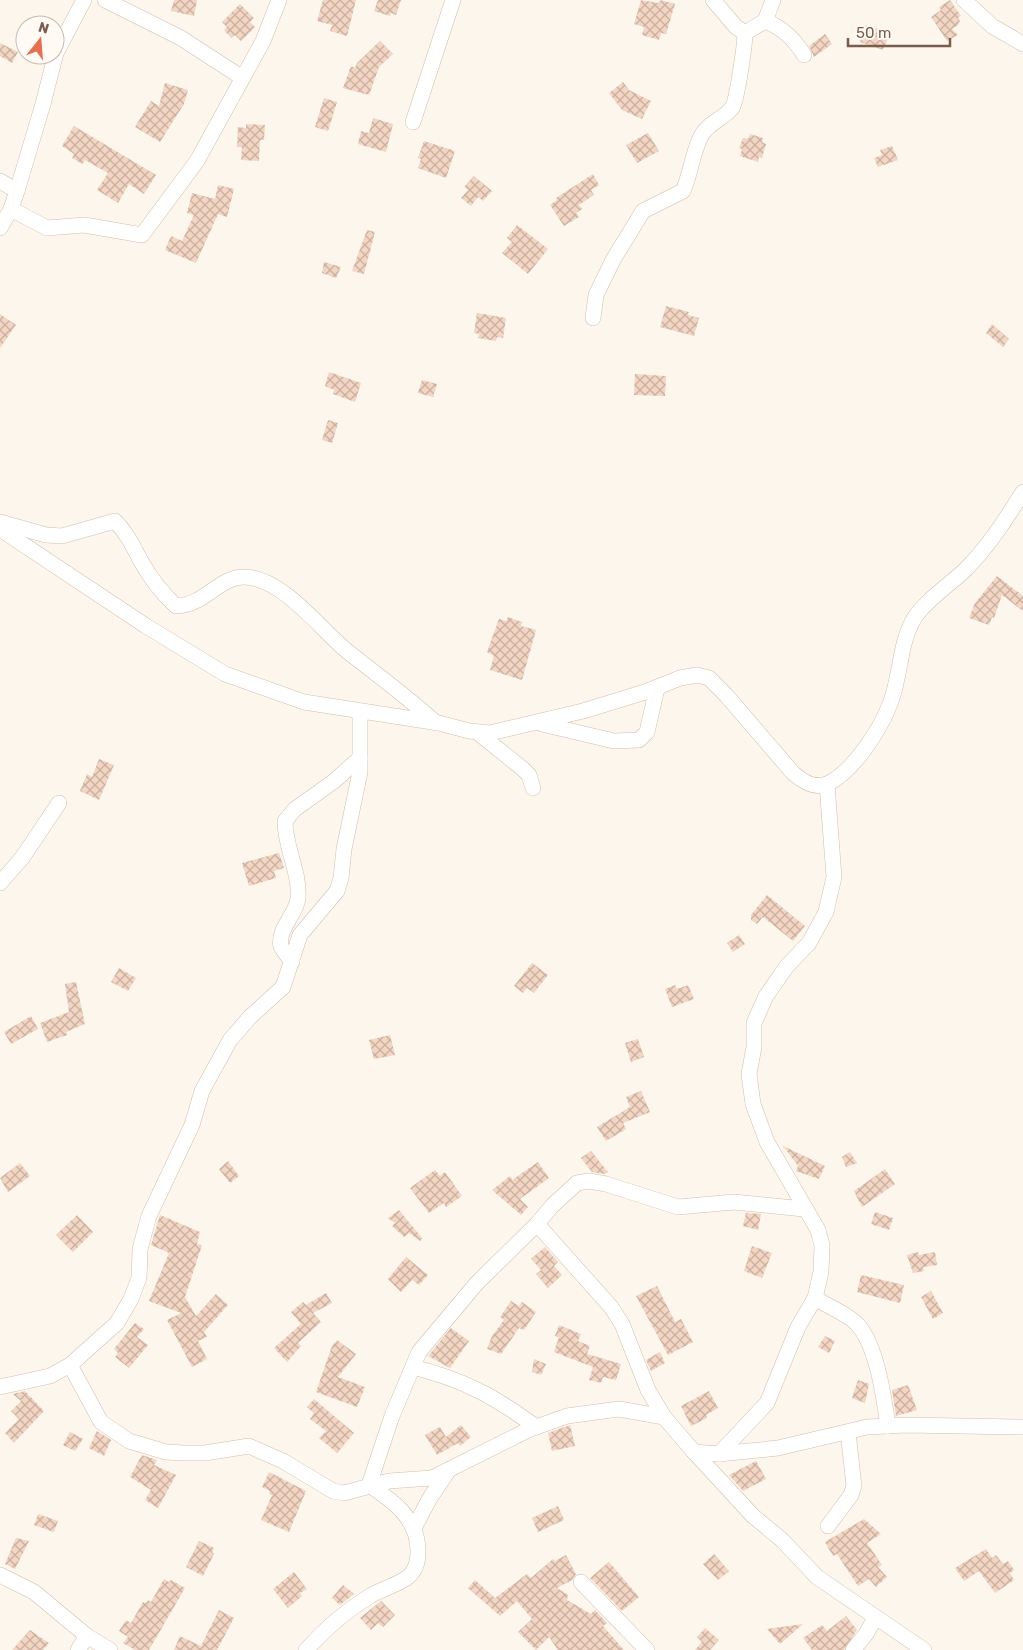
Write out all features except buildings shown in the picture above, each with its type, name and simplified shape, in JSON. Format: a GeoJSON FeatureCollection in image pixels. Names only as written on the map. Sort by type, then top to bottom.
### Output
{"type":"FeatureCollection","features":[{"type":"Feature","properties":{"kind":"street"},"geometry":{"type":"LineString","coordinates":[[0,228],[11,209],[17,191],[56,53],[84,0]]}},
{"type":"Feature","properties":{"kind":"street"},"geometry":{"type":"LineString","coordinates":[[105,0],[181,38],[241,77]]}},
{"type":"Feature","properties":{"kind":"street"},"geometry":{"type":"LineString","coordinates":[[11,209],[48,228],[84,225],[142,235],[197,161],[241,77],[263,41],[278,0]]}},
{"type":"Feature","properties":{"kind":"street"},"geometry":{"type":"LineString","coordinates":[[413,122],[453,0]]}},
{"type":"Feature","properties":{"kind":"street"},"geometry":{"type":"LineString","coordinates":[[713,0],[736,27],[745,33]]}},
{"type":"Feature","properties":{"kind":"street"},"geometry":{"type":"LineString","coordinates":[[745,33],[765,20],[773,0]]}},
{"type":"Feature","properties":{"kind":"street"},"geometry":{"type":"LineString","coordinates":[[964,0],[992,26],[1023,44]]}},
{"type":"Feature","properties":{"kind":"street"},"geometry":{"type":"LineString","coordinates":[[765,20],[774,24],[789,36],[804,55]]}},
{"type":"Feature","properties":{"kind":"street"},"geometry":{"type":"LineString","coordinates":[[593,318],[596,295],[643,211],[684,191],[691,175],[696,147],[702,134],[709,125],[733,107],[738,92],[745,33]]}},
{"type":"Feature","properties":{"kind":"street"},"geometry":{"type":"LineString","coordinates":[[0,180],[17,191]]}},
{"type":"Feature","properties":{"kind":"street"},"geometry":{"type":"LineString","coordinates":[[0,529],[146,626],[225,674],[304,702],[436,722],[477,732],[499,731],[583,711],[657,688],[680,678],[697,675],[709,678],[793,773],[810,784],[827,784],[850,767],[879,727],[890,704],[907,634],[914,619],[928,601],[965,570],[987,547],[1023,492]]}},
{"type":"Feature","properties":{"kind":"street"},"geometry":{"type":"LineString","coordinates":[[0,522],[46,535],[62,536],[115,521],[127,533],[142,564],[165,595],[176,606],[186,606],[200,601],[221,585],[236,578],[248,578],[270,585],[289,598],[348,652],[436,722]]}},
{"type":"Feature","properties":{"kind":"street"},"geometry":{"type":"LineString","coordinates":[[534,722],[559,726],[614,741],[639,740],[647,732],[657,688]]}},
{"type":"Feature","properties":{"kind":"street"},"geometry":{"type":"LineString","coordinates":[[0,1387],[50,1376],[70,1365],[117,1323],[126,1307],[139,1278],[140,1250],[149,1216],[192,1125],[202,1091],[230,1040],[250,1017],[283,987],[300,935],[337,891],[341,878],[360,758],[360,712]]}},
{"type":"Feature","properties":{"kind":"street"},"geometry":{"type":"LineString","coordinates":[[477,732],[523,769],[529,776],[533,788]]}},
{"type":"Feature","properties":{"kind":"street"},"geometry":{"type":"LineString","coordinates":[[292,962],[281,946],[281,936],[297,907],[298,891],[287,846],[285,821],[294,809],[333,782],[360,758]]}},
{"type":"Feature","properties":{"kind":"street"},"geometry":{"type":"LineString","coordinates":[[719,1454],[742,1428],[757,1416],[767,1403],[798,1327],[815,1298],[820,1272],[822,1245],[818,1230],[804,1209],[767,1142],[753,1104],[750,1074],[754,1047],[754,1023],[766,996],[787,966],[809,943],[826,912],[834,877],[827,784]]}},
{"type":"Feature","properties":{"kind":"street"},"geometry":{"type":"LineString","coordinates":[[0,883],[22,858],[58,804]]}},
{"type":"Feature","properties":{"kind":"street"},"geometry":{"type":"LineString","coordinates":[[370,1485],[392,1416],[419,1352],[476,1284],[577,1183],[589,1181],[606,1184],[678,1208],[734,1202],[804,1209]]}},
{"type":"Feature","properties":{"kind":"street"},"geometry":{"type":"LineString","coordinates":[[537,1224],[611,1308],[622,1324],[648,1390],[664,1417],[694,1452],[753,1516],[782,1540],[817,1577],[924,1650]]}},
{"type":"Feature","properties":{"kind":"street"},"geometry":{"type":"LineString","coordinates":[[815,1298],[856,1322],[862,1330],[880,1377],[888,1426]]}},
{"type":"Feature","properties":{"kind":"street"},"geometry":{"type":"LineString","coordinates":[[70,1365],[101,1422],[129,1441],[166,1452],[205,1454],[249,1446],[283,1461],[334,1491],[352,1492],[370,1485],[432,1478],[536,1427],[567,1416],[619,1409],[664,1417]]}},
{"type":"Feature","properties":{"kind":"street"},"geometry":{"type":"LineString","coordinates":[[413,1367],[449,1376],[472,1386],[506,1405],[536,1427]]}},
{"type":"Feature","properties":{"kind":"street"},"geometry":{"type":"LineString","coordinates":[[694,1452],[719,1454],[778,1448],[867,1427],[1023,1427]]}},
{"type":"Feature","properties":{"kind":"street"},"geometry":{"type":"LineString","coordinates":[[828,1526],[851,1495],[854,1486],[848,1432]]}},
{"type":"Feature","properties":{"kind":"street"},"geometry":{"type":"LineString","coordinates":[[414,1528],[430,1498],[448,1471]]}},
{"type":"Feature","properties":{"kind":"street"},"geometry":{"type":"LineString","coordinates":[[306,1650],[357,1604],[408,1578],[415,1568],[418,1557],[418,1543],[414,1528],[406,1514],[389,1497],[370,1485]]}},
{"type":"Feature","properties":{"kind":"street"},"geometry":{"type":"LineString","coordinates":[[0,1575],[34,1592],[87,1636],[110,1650]]}},
{"type":"Feature","properties":{"kind":"street"},"geometry":{"type":"LineString","coordinates":[[581,1582],[647,1650]]}},
{"type":"Feature","properties":{"kind":"street"},"geometry":{"type":"LineString","coordinates":[[853,1650],[866,1634],[875,1618]]}},
{"type":"Feature","properties":{"kind":"street"},"geometry":{"type":"LineString","coordinates":[[78,1650],[87,1636]]}}]}
